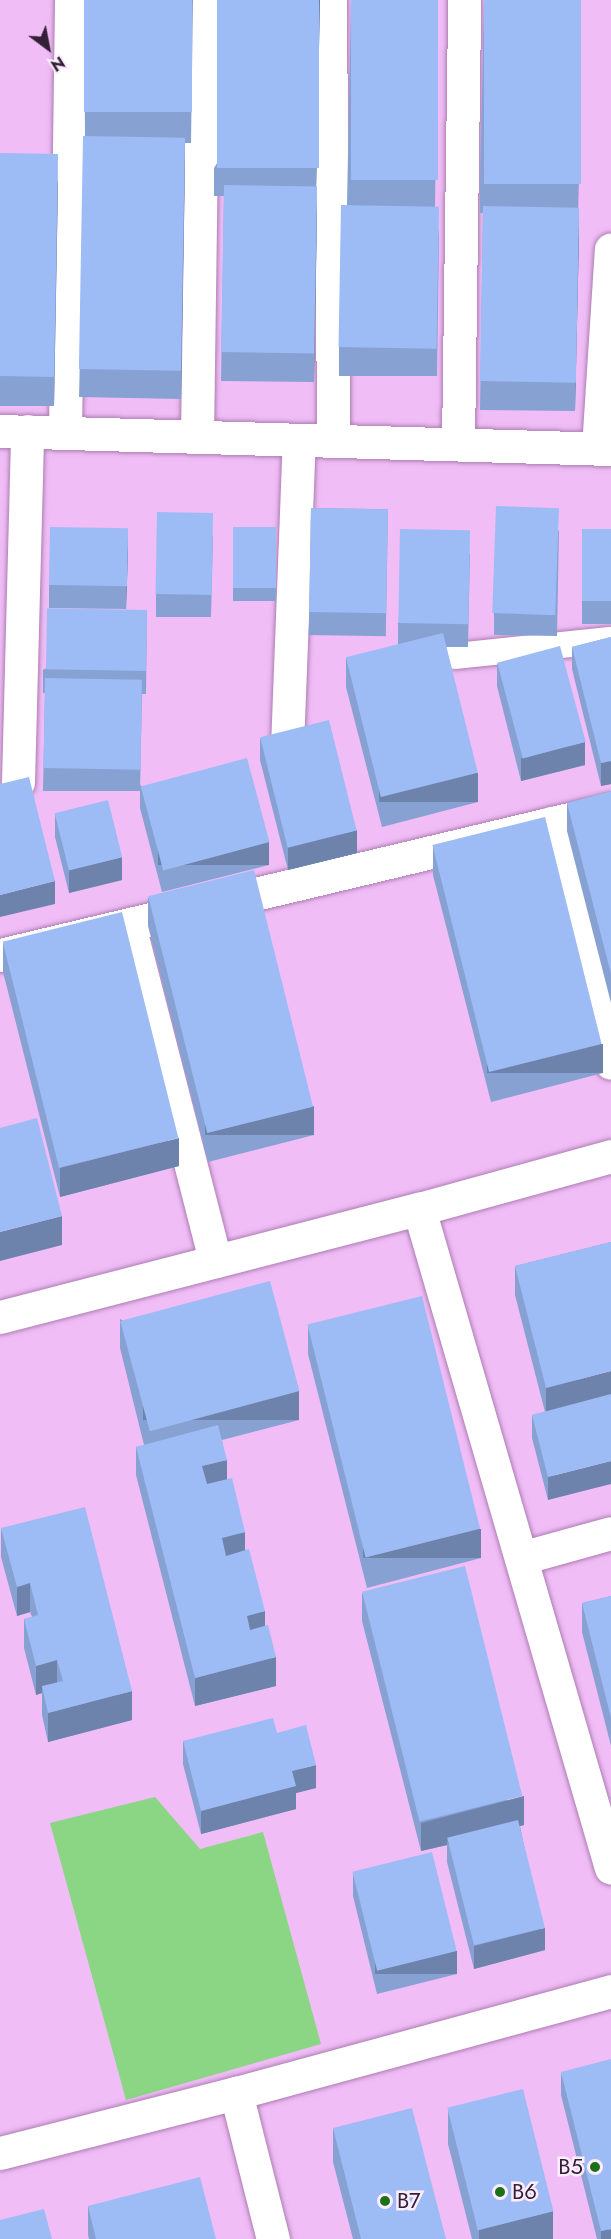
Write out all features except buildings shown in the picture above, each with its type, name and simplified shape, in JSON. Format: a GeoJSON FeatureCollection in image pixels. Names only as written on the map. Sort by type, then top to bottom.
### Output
{"type":"FeatureCollection","features":[{"type":"Feature","properties":{"kind":"street"},"geometry":{"type":"LineString","coordinates":[[65,433],[71,0]]}},
{"type":"Feature","properties":{"kind":"street"},"geometry":{"type":"LineString","coordinates":[[197,437],[203,0]]}},
{"type":"Feature","properties":{"kind":"street"},"geometry":{"type":"LineString","coordinates":[[330,0],[333,440]]}},
{"type":"Feature","properties":{"kind":"street"},"geometry":{"type":"LineString","coordinates":[[458,444],[464,0]]}},
{"type":"Feature","properties":{"kind":"street"},"geometry":{"type":"LineString","coordinates":[[18,782],[14,431],[605,449],[611,249]]}},
{"type":"Feature","properties":{"kind":"street"},"geometry":{"type":"LineString","coordinates":[[287,747],[298,440]]}},
{"type":"Feature","properties":{"kind":"street"},"geometry":{"type":"LineString","coordinates":[[0,955],[611,809]]}},
{"type":"Feature","properties":{"kind":"street"},"geometry":{"type":"LineString","coordinates":[[551,823],[611,1063]]}},
{"type":"Feature","properties":{"kind":"street"},"geometry":{"type":"LineString","coordinates":[[129,925],[215,1261]]}},
{"type":"Feature","properties":{"kind":"street"},"geometry":{"type":"LineString","coordinates":[[0,1317],[419,1209],[611,1156]]}},
{"type":"Feature","properties":{"kind":"street"},"geometry":{"type":"LineString","coordinates":[[419,1209],[611,1868]]}},
{"type":"Feature","properties":{"kind":"street"},"geometry":{"type":"LineString","coordinates":[[521,1558],[611,1533]]}},
{"type":"Feature","properties":{"kind":"street"},"geometry":{"type":"LineString","coordinates":[[0,2153],[236,2093],[611,1991]]}},
{"type":"Feature","properties":{"kind":"street"},"geometry":{"type":"LineString","coordinates":[[236,2093],[273,2239]]}},
{"type":"Feature","properties":{"kind":"lane"},"geometry":{"type":"LineString","coordinates":[[455,656],[611,640]]}},
{"type":"Feature","properties":{"kind":"green space"},"geometry":{"type":"Polygon","coordinates":[[[155,1797],[200,1849],[263,1832],[321,2044],[126,2100],[50,1823],[155,1797]]]}},
{"type":"Feature","properties":{"kind":"place","name":"B5"},"geometry":{"type":"Point","coordinates":[595,2167]}},
{"type":"Feature","properties":{"kind":"place","name":"B6"},"geometry":{"type":"Point","coordinates":[500,2192]}},
{"type":"Feature","properties":{"kind":"place","name":"B7"},"geometry":{"type":"Point","coordinates":[385,2201]}}]}
